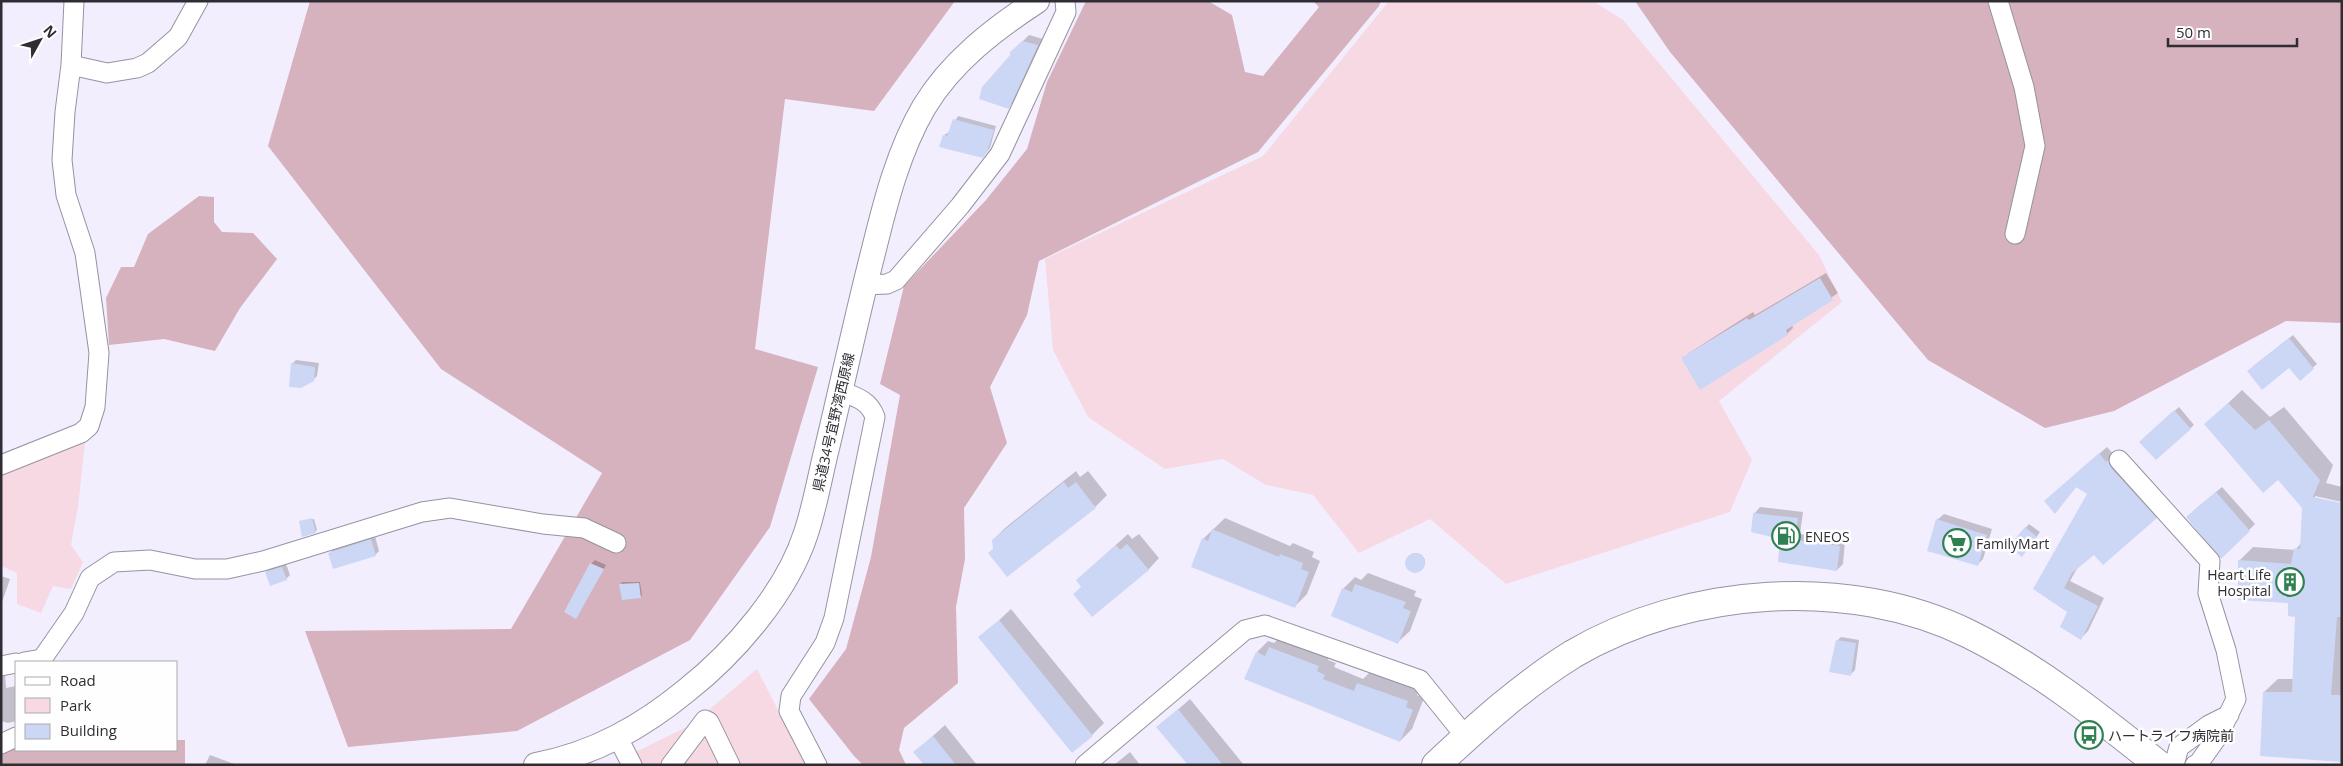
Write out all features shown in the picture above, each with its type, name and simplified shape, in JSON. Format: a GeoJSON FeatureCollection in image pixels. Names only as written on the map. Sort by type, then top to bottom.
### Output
{"type":"FeatureCollection","features":[{"type":"Feature","properties":{"kind":"highway"},"geometry":{"type":"LineString","coordinates":[[1436,765],[1466,737],[1531,683],[1574,654],[1622,631],[1692,607],[1739,599],[1785,596],[1836,599],[1892,607],[1928,617],[1968,634],[2007,654],[2044,678],[2158,765]]}},
{"type":"Feature","properties":{"kind":"main road","name":"県道34号宜野湾西原線"},"geometry":{"type":"LineString","coordinates":[[536,765],[588,751],[618,738],[666,707],[701,679],[730,651],[777,592],[806,534],[886,201],[907,142],[926,104],[952,70],[975,47],[1005,22],[1037,1]]}},
{"type":"Feature","properties":{"kind":"street"},"geometry":{"type":"LineString","coordinates":[[1,465],[80,434],[89,426],[95,408],[99,353],[84,253],[66,195],[62,160],[65,112],[71,65],[74,1]]}},
{"type":"Feature","properties":{"kind":"street"},"geometry":{"type":"LineString","coordinates":[[71,65],[106,73],[137,68],[148,62],[178,37],[198,1]]}},
{"type":"Feature","properties":{"kind":"street"},"geometry":{"type":"LineString","coordinates":[[865,285],[887,284],[896,280],[960,206],[1000,154],[1066,12],[1065,1]]}},
{"type":"Feature","properties":{"kind":"street"},"geometry":{"type":"LineString","coordinates":[[1998,1],[2024,87],[2035,146],[2015,234]]}},
{"type":"Feature","properties":{"kind":"street"},"geometry":{"type":"LineString","coordinates":[[817,765],[789,711],[791,696],[825,643],[834,618],[875,416],[872,407],[865,401],[840,392]]}},
{"type":"Feature","properties":{"kind":"street"},"geometry":{"type":"LineString","coordinates":[[2119,460],[2210,561],[2208,593],[2236,691],[2234,704],[2218,736],[2198,764],[2195,765]]}},
{"type":"Feature","properties":{"kind":"street"},"geometry":{"type":"LineString","coordinates":[[36,661],[74,613],[90,578],[114,562],[150,560],[195,569],[228,569],[263,561],[422,512],[450,508],[543,524],[584,528],[616,543]]}},
{"type":"Feature","properties":{"kind":"street"},"geometry":{"type":"LineString","coordinates":[[1085,765],[1245,630],[1264,625],[1420,680],[1466,737]]}},
{"type":"Feature","properties":{"kind":"street"},"geometry":{"type":"LineString","coordinates":[[1,666],[15,664]]}},
{"type":"Feature","properties":{"kind":"street"},"geometry":{"type":"LineString","coordinates":[[2174,765],[2179,748],[2209,726],[2229,715]]}},
{"type":"Feature","properties":{"kind":"street"},"geometry":{"type":"LineString","coordinates":[[671,765],[705,720],[709,722],[730,765]]}},
{"type":"Feature","properties":{"kind":"street"},"geometry":{"type":"LineString","coordinates":[[1,744],[15,737]]}},
{"type":"Feature","properties":{"kind":"street"},"geometry":{"type":"LineString","coordinates":[[618,738],[632,765]]}},
{"type":"Feature","properties":{"kind":"green space"},"geometry":{"type":"Polygon","coordinates":[[[1389,1],[1593,1],[1623,20],[1819,255],[1842,302],[1719,401],[1752,460],[1730,512],[1506,584],[1430,519],[1359,553],[1313,495],[1266,485],[1223,459],[1165,469],[1088,417],[1053,350],[1045,259],[1263,156],[1389,1]]]}},
{"type":"Feature","properties":{"kind":"green space"},"geometry":{"type":"Polygon","coordinates":[[[85,442],[78,507],[71,545],[83,562],[71,589],[53,586],[41,613],[17,604],[17,573],[1,566],[1,475],[85,442]]]}},
{"type":"Feature","properties":{"kind":"green space"},"geometry":{"type":"Polygon","coordinates":[[[757,669],[806,765],[633,765],[631,754],[691,725],[757,669]]]}},
{"type":"Feature","properties":{"kind":"shaded area"},"geometry":{"type":"Polygon","coordinates":[[[310,1],[955,1],[874,111],[785,99],[755,349],[818,367],[770,527],[690,640],[517,731],[348,747],[305,631],[511,629],[602,473],[441,369],[268,146],[310,1]]]}},
{"type":"Feature","properties":{"kind":"shaded area"},"geometry":{"type":"Polygon","coordinates":[[[1086,1],[1208,1],[1232,15],[1245,72],[1263,76],[1319,7],[1313,1],[1381,1],[1379,6],[1258,152],[1039,261],[1027,315],[990,387],[1007,443],[964,508],[965,559],[956,607],[958,683],[904,728],[899,750],[906,765],[863,765],[809,699],[846,649],[871,557],[900,395],[880,384],[904,286],[986,200],[1027,149],[1047,82],[1086,1]]]}},
{"type":"Feature","properties":{"kind":"shaded area"},"geometry":{"type":"Polygon","coordinates":[[[1635,1],[2342,1],[2342,323],[2286,321],[2114,411],[2045,428],[1928,360],[1670,52],[1635,1]]]}},
{"type":"Feature","properties":{"kind":"shaded area"},"geometry":{"type":"Polygon","coordinates":[[[199,196],[214,197],[214,222],[222,232],[253,233],[277,259],[240,308],[215,351],[164,339],[109,345],[106,298],[121,267],[134,267],[148,234],[199,196]]]}},
{"type":"Feature","properties":{"kind":"shaded area"},"geometry":{"type":"Polygon","coordinates":[[[178,740],[185,740],[185,765],[1,765],[1,753],[15,748],[15,751],[178,751],[178,740]]]}},
{"type":"Feature","properties":{"kind":"building"},"geometry":{"type":"Polygon","coordinates":[[[1022,41],[1038,45],[1009,109],[979,99],[982,87],[1011,54],[1009,53],[1022,41]]]}},
{"type":"Feature","properties":{"kind":"building"},"geometry":{"type":"Polygon","coordinates":[[[953,119],[994,130],[987,152],[983,158],[939,147],[943,135],[947,136],[953,119]]]}},
{"type":"Feature","properties":{"kind":"building"},"geometry":{"type":"Polygon","coordinates":[[[1820,278],[1833,300],[1786,330],[1788,335],[1700,390],[1681,358],[1747,318],[1749,320],[1820,278]]]}},
{"type":"Feature","properties":{"kind":"building"},"geometry":{"type":"Polygon","coordinates":[[[2289,338],[2314,369],[2300,381],[2289,368],[2262,390],[2247,371],[2289,338]]]}},
{"type":"Feature","properties":{"kind":"building"},"geometry":{"type":"Polygon","coordinates":[[[291,363],[315,367],[314,381],[301,388],[289,387],[291,363]]]}},
{"type":"Feature","properties":{"kind":"building"},"geometry":{"type":"Polygon","coordinates":[[[2228,403],[2255,430],[2269,420],[2320,480],[2313,497],[2342,503],[2342,617],[2337,617],[2331,695],[2342,695],[2342,762],[2260,756],[2263,692],[2292,692],[2295,617],[2288,616],[2288,603],[2238,600],[2238,560],[2291,564],[2294,548],[2300,549],[2302,508],[2278,480],[2263,493],[2204,424],[2228,403]]]}},
{"type":"Feature","properties":{"kind":"building"},"geometry":{"type":"Polygon","coordinates":[[[2174,410],[2191,429],[2156,460],[2139,442],[2174,410]]]}},
{"type":"Feature","properties":{"kind":"building"},"geometry":{"type":"Polygon","coordinates":[[[2099,453],[2106,462],[2108,460],[2111,468],[2157,518],[2103,565],[2094,555],[2072,573],[2064,588],[2098,606],[2081,640],[2060,627],[2067,612],[2033,589],[2087,494],[2076,487],[2055,514],[2044,501],[2099,453]]]}},
{"type":"Feature","properties":{"kind":"building"},"geometry":{"type":"Polygon","coordinates":[[[1064,482],[1068,488],[1076,482],[1096,508],[1007,577],[988,553],[993,549],[992,540],[1064,482]]]}},
{"type":"Feature","properties":{"kind":"building"},"geometry":{"type":"Polygon","coordinates":[[[2216,492],[2250,531],[2221,559],[2186,517],[2216,492]]]}},
{"type":"Feature","properties":{"kind":"building"},"geometry":{"type":"Polygon","coordinates":[[[1753,513],[1798,518],[1795,540],[1840,546],[1837,571],[1778,562],[1780,539],[1751,532],[1753,513]]]}},
{"type":"Feature","properties":{"kind":"building"},"geometry":{"type":"Polygon","coordinates":[[[312,518],[316,533],[302,537],[299,521],[312,518]]]}},
{"type":"Feature","properties":{"kind":"building","name":"FamilyMart"},"geometry":{"type":"Polygon","coordinates":[[[1936,519],[1987,535],[1978,566],[1927,551],[1936,519]]]}},
{"type":"Feature","properties":{"kind":"building"},"geometry":{"type":"Polygon","coordinates":[[[2025,527],[2037,537],[2022,557],[2009,546],[2025,527]]]}},
{"type":"Feature","properties":{"kind":"building"},"geometry":{"type":"Polygon","coordinates":[[[1212,529],[1279,557],[1280,554],[1303,563],[1301,569],[1309,572],[1295,608],[1191,567],[1202,538],[1208,541],[1212,529]]]}},
{"type":"Feature","properties":{"kind":"building"},"geometry":{"type":"Polygon","coordinates":[[[371,539],[376,556],[333,569],[328,553],[371,539]]]}},
{"type":"Feature","properties":{"kind":"building"},"geometry":{"type":"Polygon","coordinates":[[[1127,544],[1149,570],[1092,617],[1073,594],[1081,587],[1076,580],[1116,545],[1120,550],[1127,544]]]}},
{"type":"Feature","properties":{"kind":"building"},"geometry":{"type":"Polygon","coordinates":[[[1415,553],[1422,556],[1425,563],[1422,570],[1415,573],[1408,570],[1405,563],[1408,556],[1415,553]]]}},
{"type":"Feature","properties":{"kind":"building"},"geometry":{"type":"Polygon","coordinates":[[[590,563],[604,569],[576,619],[564,612],[590,563]]]}},
{"type":"Feature","properties":{"kind":"building"},"geometry":{"type":"Polygon","coordinates":[[[282,567],[287,580],[270,586],[265,572],[282,567]]]}},
{"type":"Feature","properties":{"kind":"building"},"geometry":{"type":"Polygon","coordinates":[[[639,583],[641,598],[622,600],[619,584],[639,583]]]}},
{"type":"Feature","properties":{"kind":"building"},"geometry":{"type":"Polygon","coordinates":[[[1355,584],[1406,602],[1403,608],[1411,611],[1398,644],[1331,616],[1342,588],[1352,592],[1355,584]]]}},
{"type":"Feature","properties":{"kind":"building"},"geometry":{"type":"Polygon","coordinates":[[[999,620],[1093,736],[1072,753],[978,637],[999,620]]]}},
{"type":"Feature","properties":{"kind":"building"},"geometry":{"type":"Polygon","coordinates":[[[1836,640],[1856,643],[1851,676],[1829,672],[1836,640]]]}},
{"type":"Feature","properties":{"kind":"building"},"geometry":{"type":"Polygon","coordinates":[[[1269,647],[1319,666],[1317,671],[1325,675],[1323,679],[1354,691],[1357,683],[1408,701],[1406,707],[1413,710],[1400,742],[1244,679],[1256,652],[1265,656],[1269,647]]]}},
{"type":"Feature","properties":{"kind":"building"},"geometry":{"type":"Polygon","coordinates":[[[1178,709],[1223,765],[1188,765],[1156,727],[1178,709]]]}},
{"type":"Feature","properties":{"kind":"building"},"geometry":{"type":"Polygon","coordinates":[[[933,736],[956,765],[924,765],[913,752],[933,736]]]}},
{"type":"Feature","properties":{"kind":"place","name":"ENEOS"},"geometry":{"type":"Point","coordinates":[1786,536]}},
{"type":"Feature","properties":{"kind":"place","name":"FamilyMart"},"geometry":{"type":"Point","coordinates":[1957,543]}},
{"type":"Feature","properties":{"kind":"place","name":"Heart Life Hospital"},"geometry":{"type":"Point","coordinates":[2290,582]}},
{"type":"Feature","properties":{"kind":"place","name":"ハートライフ病院前"},"geometry":{"type":"Point","coordinates":[2089,735]}}]}
